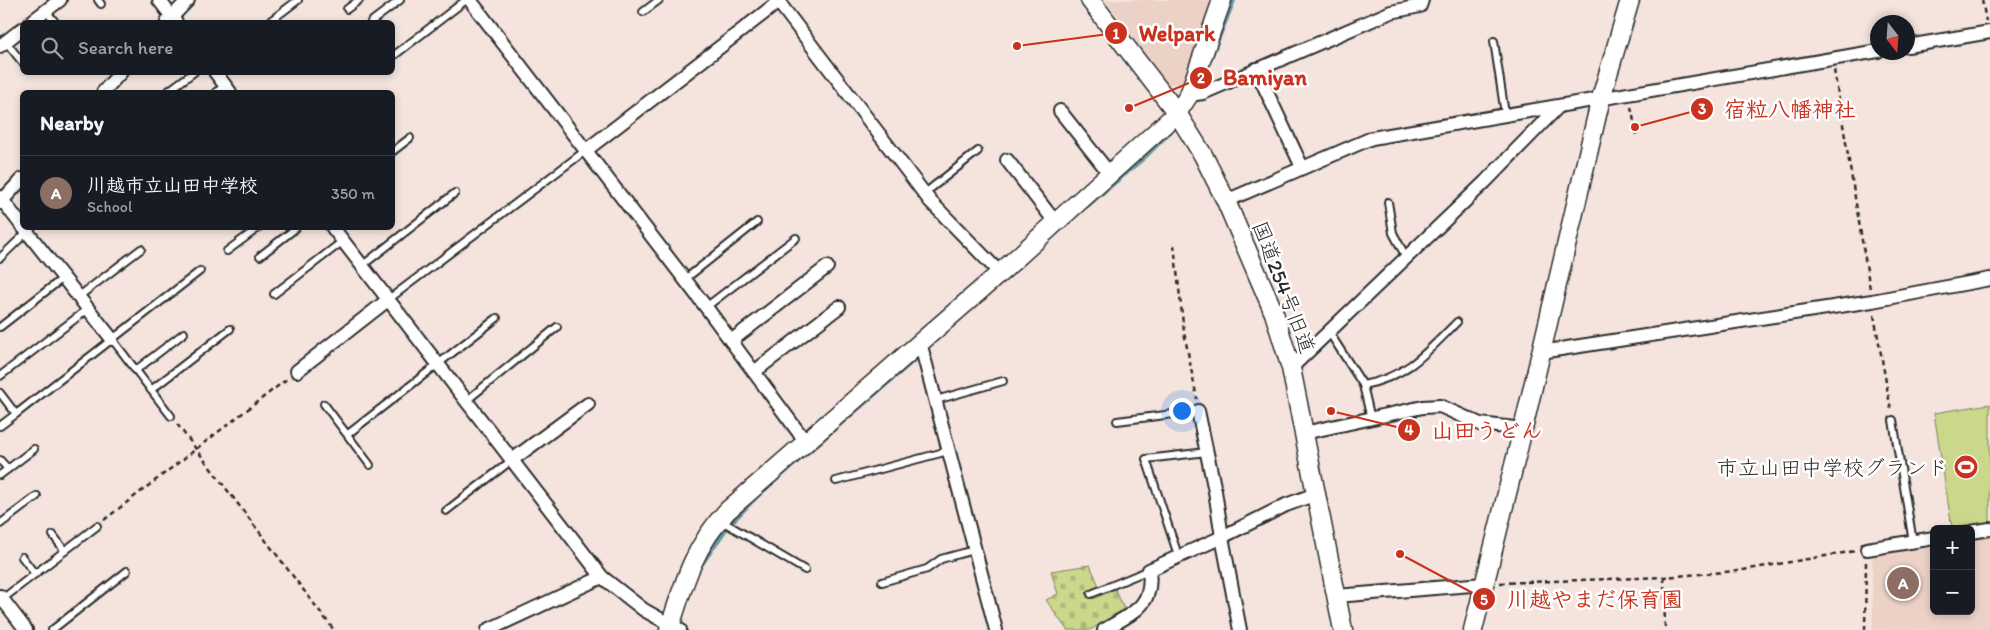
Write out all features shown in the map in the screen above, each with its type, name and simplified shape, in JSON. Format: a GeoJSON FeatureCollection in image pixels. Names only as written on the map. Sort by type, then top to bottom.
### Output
{"type":"FeatureCollection","features":[{"type":"Feature","properties":{"kind":"street"},"geometry":{"type":"LineString","coordinates":[[34,20],[60,0]]}},
{"type":"Feature","properties":{"kind":"street"},"geometry":{"type":"LineString","coordinates":[[159,0],[171,20]]}},
{"type":"Feature","properties":{"kind":"street"},"geometry":{"type":"LineString","coordinates":[[173,20],[188,0]]}},
{"type":"Feature","properties":{"kind":"street"},"geometry":{"type":"LineString","coordinates":[[468,0],[706,307],[804,441]]}},
{"type":"Feature","properties":{"kind":"street","name":"国道254号旧道"},"geometry":{"type":"LineString","coordinates":[[1090,0],[1177,113],[1203,155],[1226,202],[1274,313],[1291,368],[1343,630]]}},
{"type":"Feature","properties":{"kind":"street"},"geometry":{"type":"LineString","coordinates":[[335,230],[602,577],[644,610],[673,629],[692,560],[703,540],[719,519],[804,441],[1000,273],[1177,113],[1189,95],[1222,0]]}},
{"type":"Feature","properties":{"kind":"street"},"geometry":{"type":"LineString","coordinates":[[1189,95],[1202,93],[1391,12],[1420,6],[1422,0]]}},
{"type":"Feature","properties":{"kind":"street"},"geometry":{"type":"LineString","coordinates":[[1473,630],[1524,429],[1601,98],[1630,0]]}},
{"type":"Feature","properties":{"kind":"street"},"geometry":{"type":"LineString","coordinates":[[585,151],[779,1],[925,193],[1000,273]]}},
{"type":"Feature","properties":{"kind":"street"},"geometry":{"type":"LineString","coordinates":[[3,44],[20,31]]}},
{"type":"Feature","properties":{"kind":"street"},"geometry":{"type":"LineString","coordinates":[[1915,45],[1990,32]]}},
{"type":"Feature","properties":{"kind":"street"},"geometry":{"type":"LineString","coordinates":[[1226,202],[1302,167],[1372,138],[1870,52]]}},
{"type":"Feature","properties":{"kind":"street"},"geometry":{"type":"LineString","coordinates":[[1256,69],[1302,167]]}},
{"type":"Feature","properties":{"kind":"street"},"geometry":{"type":"LineString","coordinates":[[107,90],[119,75]]}},
{"type":"Feature","properties":{"kind":"street"},"geometry":{"type":"LineString","coordinates":[[216,75],[224,90]]}},
{"type":"Feature","properties":{"kind":"street"},"geometry":{"type":"LineString","coordinates":[[1291,368],[1485,182],[1558,107]]}},
{"type":"Feature","properties":{"kind":"street"},"geometry":{"type":"LineString","coordinates":[[1060,110],[1110,174]]}},
{"type":"Feature","properties":{"kind":"street"},"geometry":{"type":"LineString","coordinates":[[1007,160],[1056,223]]}},
{"type":"Feature","properties":{"kind":"street"},"geometry":{"type":"LineString","coordinates":[[20,181],[1,200],[20,223]]}},
{"type":"Feature","properties":{"kind":"street"},"geometry":{"type":"LineString","coordinates":[[26,230],[112,339]]}},
{"type":"Feature","properties":{"kind":"street"},"geometry":{"type":"LineString","coordinates":[[731,341],[827,267]]}},
{"type":"Feature","properties":{"kind":"street"},"geometry":{"type":"LineString","coordinates":[[1541,352],[1872,301],[1990,279]]}},
{"type":"Feature","properties":{"kind":"street"},"geometry":{"type":"LineString","coordinates":[[297,371],[389,299]]}},
{"type":"Feature","properties":{"kind":"street"},"geometry":{"type":"LineString","coordinates":[[754,372],[839,306]]}},
{"type":"Feature","properties":{"kind":"street"},"geometry":{"type":"LineString","coordinates":[[920,342],[996,630]]}},
{"type":"Feature","properties":{"kind":"street"},"geometry":{"type":"LineString","coordinates":[[512,460],[588,404]]}},
{"type":"Feature","properties":{"kind":"street"},"geometry":{"type":"LineString","coordinates":[[1304,433],[1423,407],[1440,406],[1480,424],[1524,429]]}},
{"type":"Feature","properties":{"kind":"street"},"geometry":{"type":"LineString","coordinates":[[1198,412],[1208,452],[1240,630]]}},
{"type":"Feature","properties":{"kind":"street"},"geometry":{"type":"LineString","coordinates":[[1104,630],[1137,610],[1148,597],[1149,570],[1286,505],[1316,494]]}},
{"type":"Feature","properties":{"kind":"street"},"geometry":{"type":"LineString","coordinates":[[1975,531],[1990,529]]}},
{"type":"Feature","properties":{"kind":"street"},"geometry":{"type":"LineString","coordinates":[[1867,549],[1930,539]]}},
{"type":"Feature","properties":{"kind":"street"},"geometry":{"type":"LineString","coordinates":[[488,630],[602,577]]}},
{"type":"Feature","properties":{"kind":"street"},"geometry":{"type":"LineString","coordinates":[[1336,596],[1484,584]]}},
{"type":"Feature","properties":{"kind":"street"},"geometry":{"type":"LineString","coordinates":[[1,599],[26,630]]}},
{"type":"Feature","properties":{"kind":"lane"},"geometry":{"type":"LineString","coordinates":[[271,20],[298,0]]}},
{"type":"Feature","properties":{"kind":"lane"},"geometry":{"type":"LineString","coordinates":[[347,9],[359,0]]}},
{"type":"Feature","properties":{"kind":"lane"},"geometry":{"type":"LineString","coordinates":[[374,20],[400,0]]}},
{"type":"Feature","properties":{"kind":"lane"},"geometry":{"type":"LineString","coordinates":[[395,55],[468,0]]}},
{"type":"Feature","properties":{"kind":"lane"},"geometry":{"type":"LineString","coordinates":[[643,12],[659,0]]}},
{"type":"Feature","properties":{"kind":"lane"},"geometry":{"type":"LineString","coordinates":[[46,11],[53,20]]}},
{"type":"Feature","properties":{"kind":"lane"},"geometry":{"type":"LineString","coordinates":[[1494,41],[1505,114]]}},
{"type":"Feature","properties":{"kind":"lane"},"geometry":{"type":"LineString","coordinates":[[3,44],[20,60]]}},
{"type":"Feature","properties":{"kind":"lane"},"geometry":{"type":"LineString","coordinates":[[170,90],[190,75]]}},
{"type":"Feature","properties":{"kind":"lane"},"geometry":{"type":"LineString","coordinates":[[395,150],[410,138]]}},
{"type":"Feature","properties":{"kind":"lane"},"geometry":{"type":"LineString","coordinates":[[389,299],[585,151]]}},
{"type":"Feature","properties":{"kind":"lane"},"geometry":{"type":"LineString","coordinates":[[925,193],[978,151]]}},
{"type":"Feature","properties":{"kind":"lane"},"geometry":{"type":"LineString","coordinates":[[363,266],[455,193]]}},
{"type":"Feature","properties":{"kind":"lane"},"geometry":{"type":"LineString","coordinates":[[1388,202],[1393,233],[1406,257]]}},
{"type":"Feature","properties":{"kind":"lane"},"geometry":{"type":"LineString","coordinates":[[684,280],[757,222]]}},
{"type":"Feature","properties":{"kind":"lane"},"geometry":{"type":"LineString","coordinates":[[0,258],[24,230]]}},
{"type":"Feature","properties":{"kind":"lane"},"geometry":{"type":"LineString","coordinates":[[227,251],[255,230]]}},
{"type":"Feature","properties":{"kind":"lane"},"geometry":{"type":"LineString","coordinates":[[260,256],[293,230]]}},
{"type":"Feature","properties":{"kind":"lane"},"geometry":{"type":"LineString","coordinates":[[706,307],[796,238]]}},
{"type":"Feature","properties":{"kind":"lane"},"geometry":{"type":"LineString","coordinates":[[274,294],[343,241]]}},
{"type":"Feature","properties":{"kind":"lane"},"geometry":{"type":"LineString","coordinates":[[78,297],[141,249]]}},
{"type":"Feature","properties":{"kind":"lane"},"geometry":{"type":"LineString","coordinates":[[0,426],[200,271]]}},
{"type":"Feature","properties":{"kind":"lane"},"geometry":{"type":"LineString","coordinates":[[0,327],[63,278]]}},
{"type":"Feature","properties":{"kind":"lane"},"geometry":{"type":"LineString","coordinates":[[0,376],[88,309]]}},
{"type":"Feature","properties":{"kind":"lane"},"geometry":{"type":"LineString","coordinates":[[348,434],[497,318]]}},
{"type":"Feature","properties":{"kind":"lane"},"geometry":{"type":"LineString","coordinates":[[1363,385],[1380,382],[1416,364],[1457,322]]}},
{"type":"Feature","properties":{"kind":"lane"},"geometry":{"type":"LineString","coordinates":[[466,400],[557,327]]}},
{"type":"Feature","properties":{"kind":"lane"},"geometry":{"type":"LineString","coordinates":[[151,390],[230,329]]}},
{"type":"Feature","properties":{"kind":"lane"},"geometry":{"type":"LineString","coordinates":[[1329,332],[1363,385],[1371,419]]}},
{"type":"Feature","properties":{"kind":"lane"},"geometry":{"type":"LineString","coordinates":[[136,370],[184,333]]}},
{"type":"Feature","properties":{"kind":"lane"},"geometry":{"type":"LineString","coordinates":[[112,339],[171,416]]}},
{"type":"Feature","properties":{"kind":"lane"},"geometry":{"type":"LineString","coordinates":[[936,400],[1004,381]]}},
{"type":"Feature","properties":{"kind":"lane"},"geometry":{"type":"LineString","coordinates":[[0,393],[16,414]]}},
{"type":"Feature","properties":{"kind":"lane"},"geometry":{"type":"LineString","coordinates":[[324,404],[370,465]]}},
{"type":"Feature","properties":{"kind":"lane"},"geometry":{"type":"LineString","coordinates":[[1117,422],[1198,412]]}},
{"type":"Feature","properties":{"kind":"lane"},"geometry":{"type":"LineString","coordinates":[[1893,420],[1913,542]]}},
{"type":"Feature","properties":{"kind":"lane"},"geometry":{"type":"LineString","coordinates":[[0,475],[34,449]]}},
{"type":"Feature","properties":{"kind":"lane"},"geometry":{"type":"LineString","coordinates":[[836,480],[948,450]]}},
{"type":"Feature","properties":{"kind":"lane"},"geometry":{"type":"LineString","coordinates":[[1178,555],[1146,459],[1208,452]]}},
{"type":"Feature","properties":{"kind":"lane"},"geometry":{"type":"LineString","coordinates":[[0,460],[8,469]]}},
{"type":"Feature","properties":{"kind":"lane"},"geometry":{"type":"LineString","coordinates":[[446,511],[512,460]]}},
{"type":"Feature","properties":{"kind":"lane"},"geometry":{"type":"LineString","coordinates":[[0,524],[36,496]]}},
{"type":"Feature","properties":{"kind":"lane"},"geometry":{"type":"LineString","coordinates":[[719,519],[805,570]]}},
{"type":"Feature","properties":{"kind":"lane"},"geometry":{"type":"LineString","coordinates":[[1,599],[97,526]]}},
{"type":"Feature","properties":{"kind":"lane"},"geometry":{"type":"LineString","coordinates":[[53,535],[65,550]]}},
{"type":"Feature","properties":{"kind":"lane"},"geometry":{"type":"LineString","coordinates":[[882,582],[927,569],[941,560],[974,550]]}},
{"type":"Feature","properties":{"kind":"lane"},"geometry":{"type":"LineString","coordinates":[[22,557],[35,574]]}},
{"type":"Feature","properties":{"kind":"lane"},"geometry":{"type":"LineString","coordinates":[[1091,594],[1149,570]]}},
{"type":"Feature","properties":{"kind":"lane"},"geometry":{"type":"LineString","coordinates":[[52,630],[127,571]]}},
{"type":"Feature","properties":{"kind":"path"},"geometry":{"type":"LineString","coordinates":[[1832,59],[1893,420]]}},
{"type":"Feature","properties":{"kind":"path"},"geometry":{"type":"LineString","coordinates":[[1629,94],[1637,135]]}},
{"type":"Feature","properties":{"kind":"path"},"geometry":{"type":"LineString","coordinates":[[1174,245],[1184,332],[1198,412]]}},
{"type":"Feature","properties":{"kind":"path"},"geometry":{"type":"LineString","coordinates":[[97,526],[297,371]]}},
{"type":"Feature","properties":{"kind":"path"},"geometry":{"type":"LineString","coordinates":[[171,416],[334,630]]}},
{"type":"Feature","properties":{"kind":"path"},"geometry":{"type":"LineString","coordinates":[[1484,584],[1664,577],[1737,571],[1867,549],[1865,630]]}},
{"type":"Feature","properties":{"kind":"path"},"geometry":{"type":"LineString","coordinates":[[1664,577],[1665,630]]}},
{"type":"Feature","properties":{"kind":"shaded area"},"geometry":{"type":"Polygon","coordinates":[[[1105,0],[1213,0],[1183,83],[1168,84],[1105,0]]]}},
{"type":"Feature","properties":{"kind":"shaded area"},"geometry":{"type":"Polygon","coordinates":[[[1990,537],[1990,630],[1873,630],[1872,555],[1930,547],[1930,615],[1975,615],[1975,539],[1990,537]]]}},
{"type":"Feature","properties":{"kind":"green space","name":"市立山田中学校グランド"},"geometry":{"type":"Polygon","coordinates":[[[1990,404],[1990,522],[1971,525],[1952,525],[1934,413],[1990,404]]]}},
{"type":"Feature","properties":{"kind":"green space"},"geometry":{"type":"Polygon","coordinates":[[[1090,565],[1099,586],[1089,591],[1093,599],[1115,589],[1124,609],[1090,630],[1067,630],[1046,600],[1058,594],[1051,571],[1090,565]]]}},
{"type":"Feature","properties":{"kind":"waterway"},"geometry":{"type":"LineString","coordinates":[[1211,57],[1234,0]]}},
{"type":"Feature","properties":{"kind":"waterway"},"geometry":{"type":"LineString","coordinates":[[1087,206],[1147,155],[1178,124]]}},
{"type":"Feature","properties":{"kind":"waterway"},"geometry":{"type":"LineString","coordinates":[[770,485],[921,354]]}},
{"type":"Feature","properties":{"kind":"waterway"},"geometry":{"type":"LineString","coordinates":[[699,568],[728,526],[762,491]]}},
{"type":"Feature","properties":{"kind":"place","name":"Welpark"},"geometry":{"type":"Point","coordinates":[1017,46]}},
{"type":"Feature","properties":{"kind":"place","name":"Bamiyan"},"geometry":{"type":"Point","coordinates":[1129,108]}},
{"type":"Feature","properties":{"kind":"place","name":"宿粒八幡神社"},"geometry":{"type":"Point","coordinates":[1635,127]}},
{"type":"Feature","properties":{"kind":"place","name":"山田うどん"},"geometry":{"type":"Point","coordinates":[1331,411]}},
{"type":"Feature","properties":{"kind":"place","name":"市立山田中学校グランド"},"geometry":{"type":"Point","coordinates":[1966,467]}},
{"type":"Feature","properties":{"kind":"place","name":"川越やまだ保育園"},"geometry":{"type":"Point","coordinates":[1400,554]}},
{"type":"Feature","properties":{"kind":"place","name":"川越市立山田中学校"},"geometry":{"type":"Point","coordinates":[1903,583]}}]}
